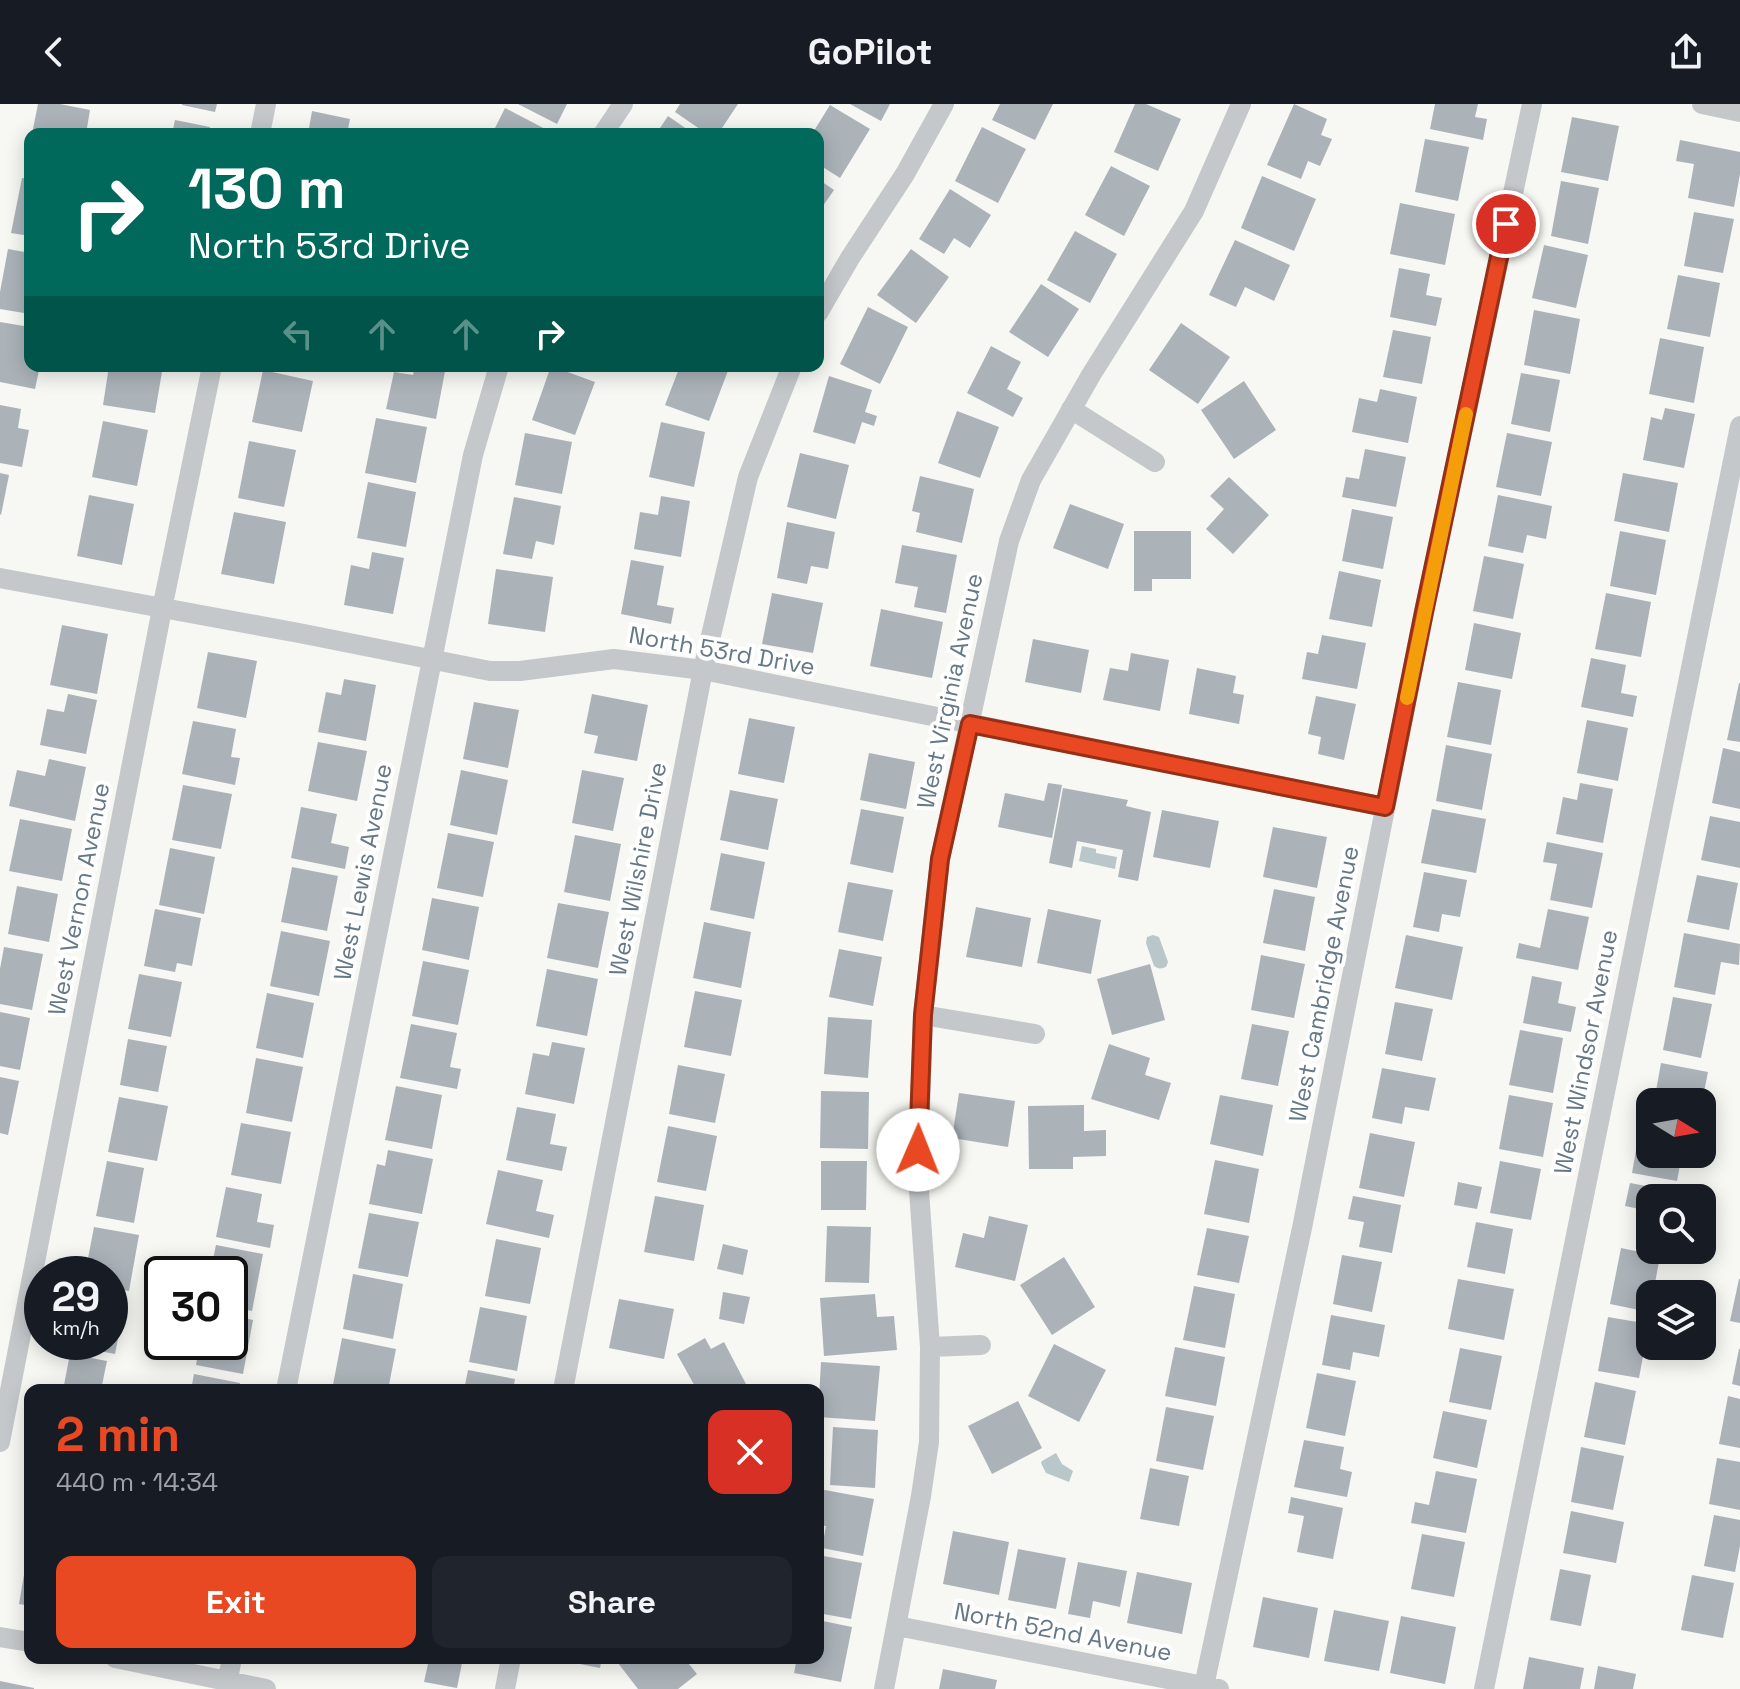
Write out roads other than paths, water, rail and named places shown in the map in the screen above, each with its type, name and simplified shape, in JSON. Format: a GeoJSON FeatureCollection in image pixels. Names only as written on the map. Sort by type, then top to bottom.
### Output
{"type":"FeatureCollection","features":[{"type":"Feature","properties":{"kind":"street"},"geometry":{"type":"LineString","coordinates":[[261,128],[266,104]]}},
{"type":"Feature","properties":{"kind":"street"},"geometry":{"type":"LineString","coordinates":[[607,128],[623,104]]}},
{"type":"Feature","properties":{"kind":"street"},"geometry":{"type":"LineString","coordinates":[[824,303],[905,174],[944,104]]}},
{"type":"Feature","properties":{"kind":"street","name":"West Virginia Avenue"},"geometry":{"type":"LineString","coordinates":[[884,1689],[929,1442],[930,1347],[918,1176],[923,1015],[940,859],[1009,541],[1031,480],[1071,409],[1194,211],[1241,104]]}},
{"type":"Feature","properties":{"kind":"street","name":"West Cambridge Avenue"},"geometry":{"type":"LineString","coordinates":[[1212,1688],[1424,612],[1532,104]]}},
{"type":"Feature","properties":{"kind":"street"},"geometry":{"type":"LineString","coordinates":[[1702,104],[1740,112]]}},
{"type":"Feature","properties":{"kind":"street","name":"West Vernon Avenue"},"geometry":{"type":"LineString","coordinates":[[0,1442],[211,372]]}},
{"type":"Feature","properties":{"kind":"street","name":"West Lewis Avenue"},"geometry":{"type":"LineString","coordinates":[[287,1384],[473,455],[497,372]]}},
{"type":"Feature","properties":{"kind":"street","name":"West Wilshire Drive"},"geometry":{"type":"LineString","coordinates":[[564,1384],[703,670],[748,477],[790,372]]}},
{"type":"Feature","properties":{"kind":"street"},"geometry":{"type":"LineString","coordinates":[[1071,409],[1155,462]]}},
{"type":"Feature","properties":{"kind":"street","name":"West Windsor Avenue"},"geometry":{"type":"LineString","coordinates":[[1484,1689],[1740,426]]}},
{"type":"Feature","properties":{"kind":"street","name":"North 53rd Drive"},"geometry":{"type":"LineString","coordinates":[[0,578],[490,671],[520,671],[614,659],[703,670],[1385,807]]}},
{"type":"Feature","properties":{"kind":"street"},"geometry":{"type":"LineString","coordinates":[[923,1015],[1035,1034]]}},
{"type":"Feature","properties":{"kind":"street"},"geometry":{"type":"LineString","coordinates":[[930,1347],[981,1345]]}},
{"type":"Feature","properties":{"kind":"street","name":"North 52nd Avenue"},"geometry":{"type":"LineString","coordinates":[[897,1626],[1212,1688]]}},
{"type":"Feature","properties":{"kind":"street"},"geometry":{"type":"LineString","coordinates":[[0,1637],[24,1641]]}},
{"type":"Feature","properties":{"kind":"street"},"geometry":{"type":"LineString","coordinates":[[140,1664],[226,1685],[266,1689]]}},
{"type":"Feature","properties":{"kind":"street"},"geometry":{"type":"LineString","coordinates":[[226,1685],[231,1664]]}},
{"type":"Feature","properties":{"kind":"street"},"geometry":{"type":"LineString","coordinates":[[505,1689],[510,1664]]}}]}
